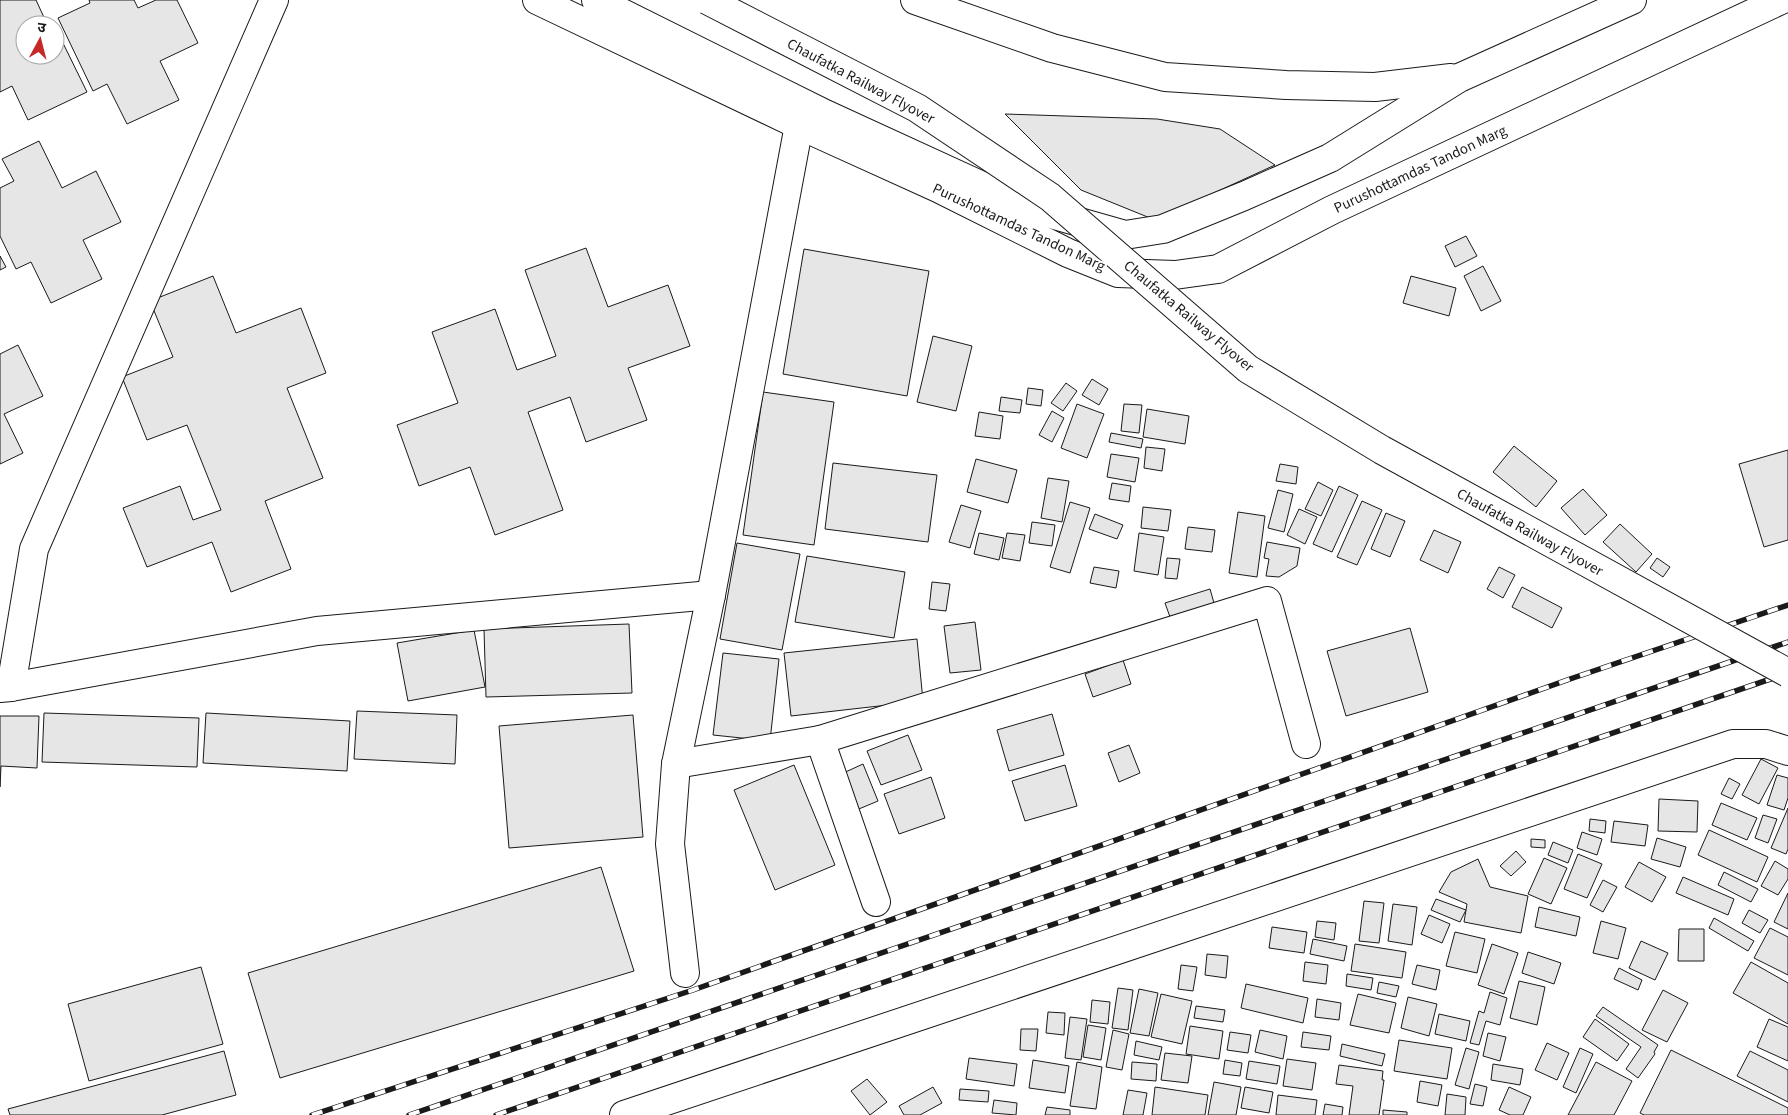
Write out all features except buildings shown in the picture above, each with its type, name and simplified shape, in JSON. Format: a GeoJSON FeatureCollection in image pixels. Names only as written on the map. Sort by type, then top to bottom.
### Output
{"type":"FeatureCollection","features":[{"type":"Feature","properties":{"kind":"street"},"geometry":{"type":"LineString","coordinates":[[274,0],[34,549],[6,688],[317,631],[711,595]]}},
{"type":"Feature","properties":{"kind":"street","name":"Purushottamdas Tandon Marg"},"geometry":{"type":"LineString","coordinates":[[537,0],[799,125],[938,188],[1068,253],[1118,273],[1175,275],[1218,269],[1332,210],[1781,0]]}},
{"type":"Feature","properties":{"kind":"street"},"geometry":{"type":"LineString","coordinates":[[596,0],[825,114],[1030,208],[1125,235],[1163,229],[1330,158],[1459,78],[1632,0]]}},
{"type":"Feature","properties":{"kind":"street","name":"Chaufatka Railway Flyover"},"geometry":{"type":"LineString","coordinates":[[707,0],[917,108],[1050,197],[1248,369],[1382,450],[1788,673]]}},
{"type":"Feature","properties":{"kind":"street"},"geometry":{"type":"LineString","coordinates":[[915,0],[1052,48],[1165,76],[1286,85],[1375,87],[1459,78]]}},
{"type":"Feature","properties":{"kind":"street"},"geometry":{"type":"LineString","coordinates":[[685,973],[670,844],[676,764],[711,595],[799,125]]}},
{"type":"Feature","properties":{"kind":"street"},"geometry":{"type":"LineString","coordinates":[[676,764],[820,740],[1266,601],[1306,744]]}},
{"type":"Feature","properties":{"kind":"street"},"geometry":{"type":"LineString","coordinates":[[820,740],[876,902]]}},
{"type":"Feature","properties":{"kind":"street"},"geometry":{"type":"LineString","coordinates":[[624,1115],[653,1110],[1733,744],[1766,744],[1788,751]]}},
{"type":"Feature","properties":{"kind":"railway"},"geometry":{"type":"LineString","coordinates":[[312,1115],[693,990],[1570,679],[1788,605]]}},
{"type":"Feature","properties":{"kind":"railway"},"geometry":{"type":"LineString","coordinates":[[409,1115],[1788,642]]}},
{"type":"Feature","properties":{"kind":"railway"},"geometry":{"type":"LineString","coordinates":[[496,1115],[1788,673]]}}]}
